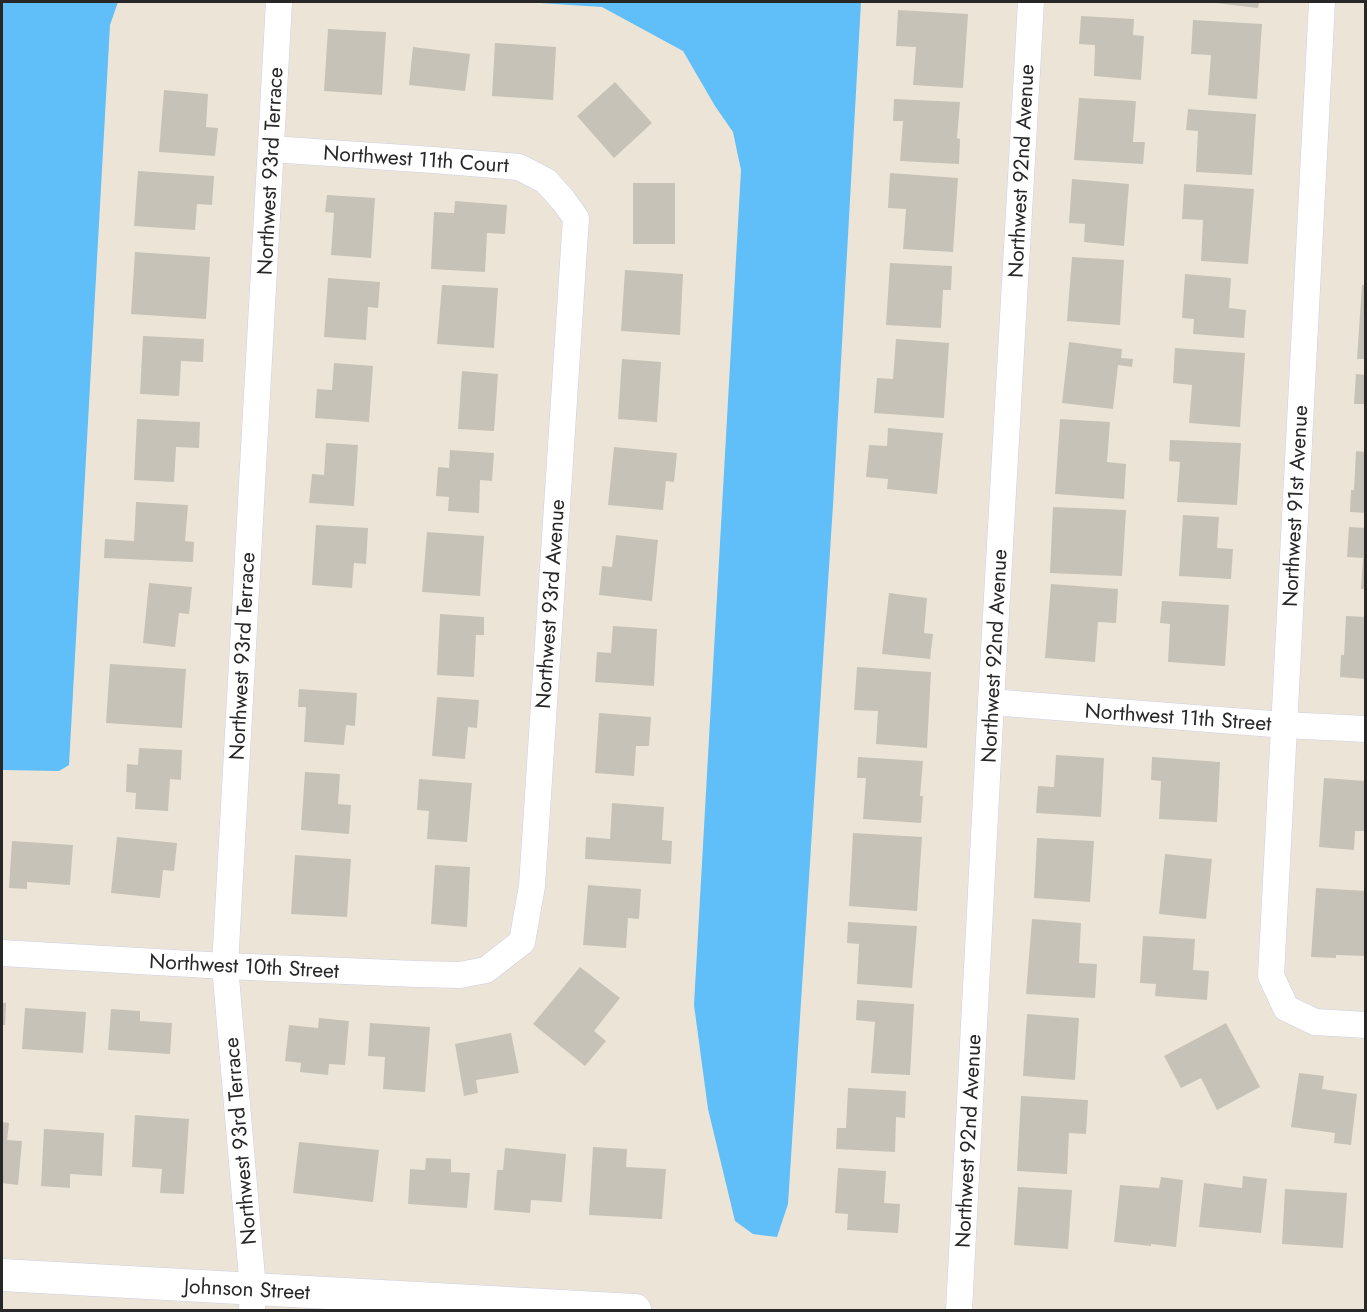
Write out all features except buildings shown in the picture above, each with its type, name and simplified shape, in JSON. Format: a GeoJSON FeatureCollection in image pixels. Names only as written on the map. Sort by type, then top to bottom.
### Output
{"type":"FeatureCollection","features":[{"type":"Feature","properties":{"kind":"street","name":"Northwest 93rd Terrace"},"geometry":{"type":"LineString","coordinates":[[253,1300],[225,966],[279,2]]}},
{"type":"Feature","properties":{"kind":"street","name":"Northwest 92nd Avenue"},"geometry":{"type":"LineString","coordinates":[[959,1311],[1031,2]]}},
{"type":"Feature","properties":{"kind":"street","name":"Northwest 91st Avenue"},"geometry":{"type":"LineString","coordinates":[[1322,2],[1271,976],[1286,1008],[1315,1022],[1365,1025]]}},
{"type":"Feature","properties":{"kind":"street","name":"Northwest 11th Court"},"geometry":{"type":"LineString","coordinates":[[271,149],[519,167],[546,182],[576,218]]}},
{"type":"Feature","properties":{"kind":"street","name":"Northwest 93rd Avenue"},"geometry":{"type":"LineString","coordinates":[[486,970],[522,942],[532,886],[576,218]]}},
{"type":"Feature","properties":{"kind":"street","name":"Northwest 11th Street"},"geometry":{"type":"LineString","coordinates":[[991,702],[1284,725],[1365,729]]}},
{"type":"Feature","properties":{"kind":"street","name":"Northwest 10th Street"},"geometry":{"type":"LineString","coordinates":[[2,953],[417,974],[460,975],[486,970]]}},
{"type":"Feature","properties":{"kind":"street","name":"Johnson Street"},"geometry":{"type":"LineString","coordinates":[[2,1275],[253,1300],[635,1311]]}},
{"type":"Feature","properties":{"kind":"water"},"geometry":{"type":"Polygon","coordinates":[[[2,2],[118,2],[110,25],[69,765],[59,771],[2,770],[2,2]]]}},
{"type":"Feature","properties":{"kind":"water"},"geometry":{"type":"Polygon","coordinates":[[[524,2],[861,2],[833,505],[788,1204],[777,1237],[753,1234],[735,1221],[708,1109],[694,1005],[741,170],[733,132],[683,51],[602,7],[524,2]]]}}]}
